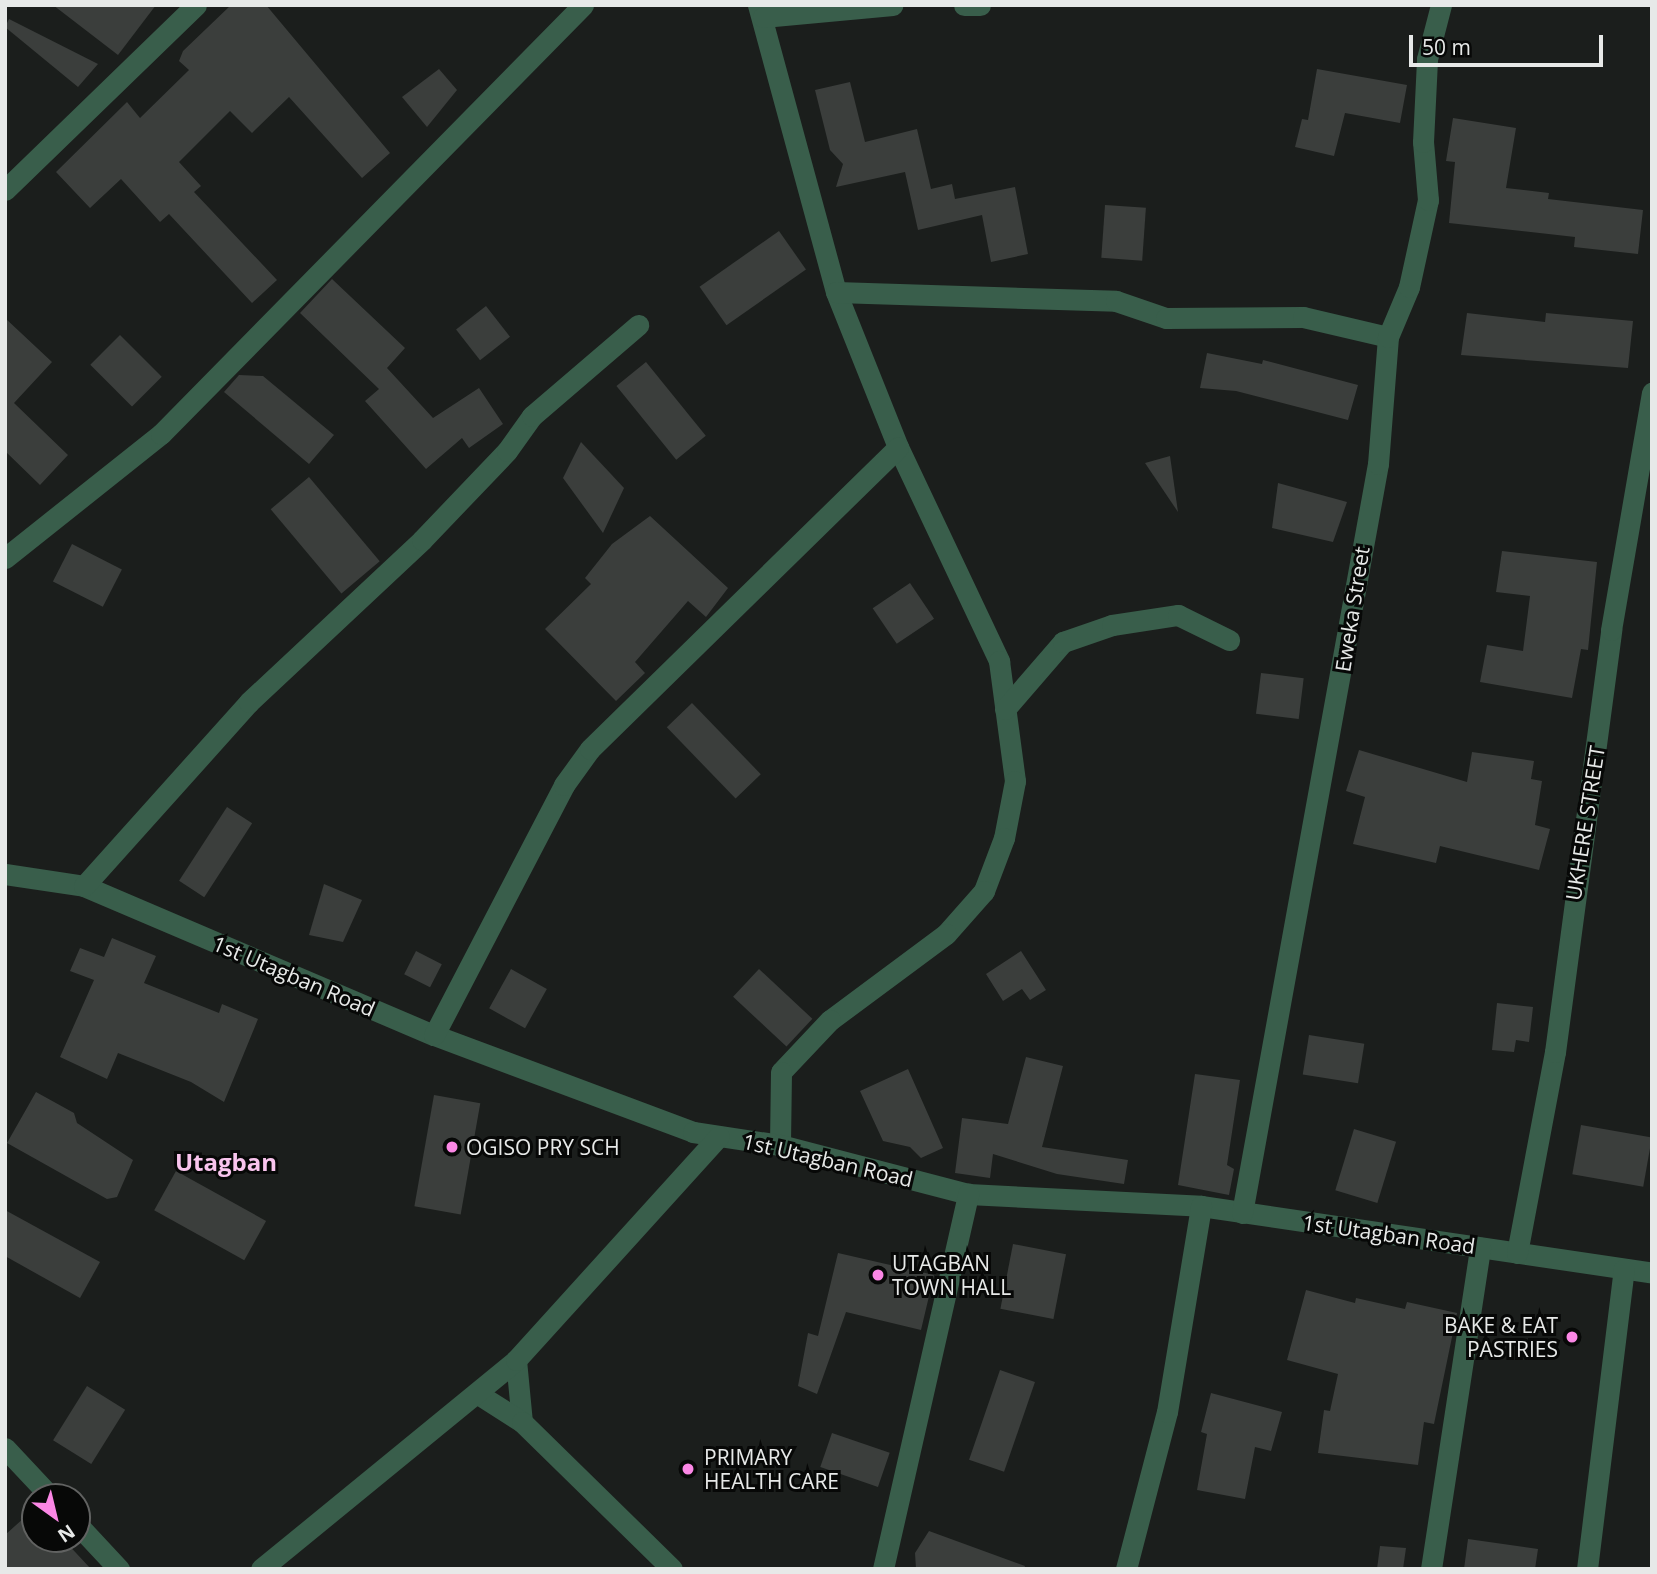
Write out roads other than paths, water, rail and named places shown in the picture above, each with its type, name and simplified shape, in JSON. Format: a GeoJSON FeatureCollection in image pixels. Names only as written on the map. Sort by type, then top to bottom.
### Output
{"type":"FeatureCollection","features":[{"type":"Feature","properties":{"kind":"street"},"geometry":{"type":"LineString","coordinates":[[5,190],[197,5]]}},
{"type":"Feature","properties":{"kind":"street"},"geometry":{"type":"LineString","coordinates":[[5,558],[161,433],[583,5]]}},
{"type":"Feature","properties":{"kind":"street"},"geometry":{"type":"LineString","coordinates":[[780,1145],[781,1072],[830,1020],[946,934],[984,891],[1004,838],[1015,781],[999,661],[898,447],[836,292],[761,11],[892,5]]}},
{"type":"Feature","properties":{"kind":"street"},"geometry":{"type":"LineString","coordinates":[[964,5],[980,5]]}},
{"type":"Feature","properties":{"kind":"street","name":"Eweka Street"},"geometry":{"type":"LineString","coordinates":[[1242,1213],[1378,464],[1388,337],[1409,287],[1428,200],[1423,142],[1427,60],[1441,5]]}},
{"type":"Feature","properties":{"kind":"street"},"geometry":{"type":"LineString","coordinates":[[836,292],[1116,301],[1166,318],[1303,317],[1388,337]]}},
{"type":"Feature","properties":{"kind":"street"},"geometry":{"type":"LineString","coordinates":[[83,886],[249,702],[422,540],[532,416],[638,325]]}},
{"type":"Feature","properties":{"kind":"street","name":"UKHERE STREET"},"geometry":{"type":"LineString","coordinates":[[1517,1253],[1556,1052],[1611,630],[1652,393]]}},
{"type":"Feature","properties":{"kind":"street"},"geometry":{"type":"LineString","coordinates":[[433,1035],[564,785],[590,749],[898,447]]}},
{"type":"Feature","properties":{"kind":"street"},"geometry":{"type":"LineString","coordinates":[[1005,709],[1063,642],[1112,625],[1178,615],[1229,639]]}},
{"type":"Feature","properties":{"kind":"street","name":"1st Utagban Road"},"geometry":{"type":"LineString","coordinates":[[5,874],[83,886],[433,1035],[693,1132],[780,1145],[968,1194],[1201,1206],[1652,1273]]}},
{"type":"Feature","properties":{"kind":"street"},"geometry":{"type":"LineString","coordinates":[[261,1569],[478,1394],[516,1360],[719,1136]]}},
{"type":"Feature","properties":{"kind":"street"},"geometry":{"type":"LineString","coordinates":[[883,1569],[968,1194]]}},
{"type":"Feature","properties":{"kind":"street"},"geometry":{"type":"LineString","coordinates":[[1126,1569],[1167,1412],[1201,1206]]}},
{"type":"Feature","properties":{"kind":"street"},"geometry":{"type":"LineString","coordinates":[[1431,1569],[1480,1248]]}},
{"type":"Feature","properties":{"kind":"street"},"geometry":{"type":"LineString","coordinates":[[1587,1569],[1625,1269]]}},
{"type":"Feature","properties":{"kind":"street"},"geometry":{"type":"LineString","coordinates":[[516,1360],[522,1422]]}},
{"type":"Feature","properties":{"kind":"street"},"geometry":{"type":"LineString","coordinates":[[478,1394],[522,1422],[672,1569]]}},
{"type":"Feature","properties":{"kind":"street"},"geometry":{"type":"LineString","coordinates":[[5,1448],[38,1483]]}},
{"type":"Feature","properties":{"kind":"street"},"geometry":{"type":"LineString","coordinates":[[91,1539],[119,1569]]}},
{"type":"Feature","properties":{"kind":"place","name":"OGISO PRY SCH"},"geometry":{"type":"Point","coordinates":[452,1147]}},
{"type":"Feature","properties":{"kind":"place","name":"UTAGBAN TOWN HALL"},"geometry":{"type":"Point","coordinates":[878,1275]}},
{"type":"Feature","properties":{"kind":"place","name":"BAKE & EAT PASTRIES"},"geometry":{"type":"Point","coordinates":[1572,1337]}},
{"type":"Feature","properties":{"kind":"place","name":"PRIMARY HEALTH CARE"},"geometry":{"type":"Point","coordinates":[688,1469]}},
{"type":"Feature","properties":{"kind":"district","name":"Utagban"},"geometry":{"type":"Point","coordinates":[226,1162]}}]}
